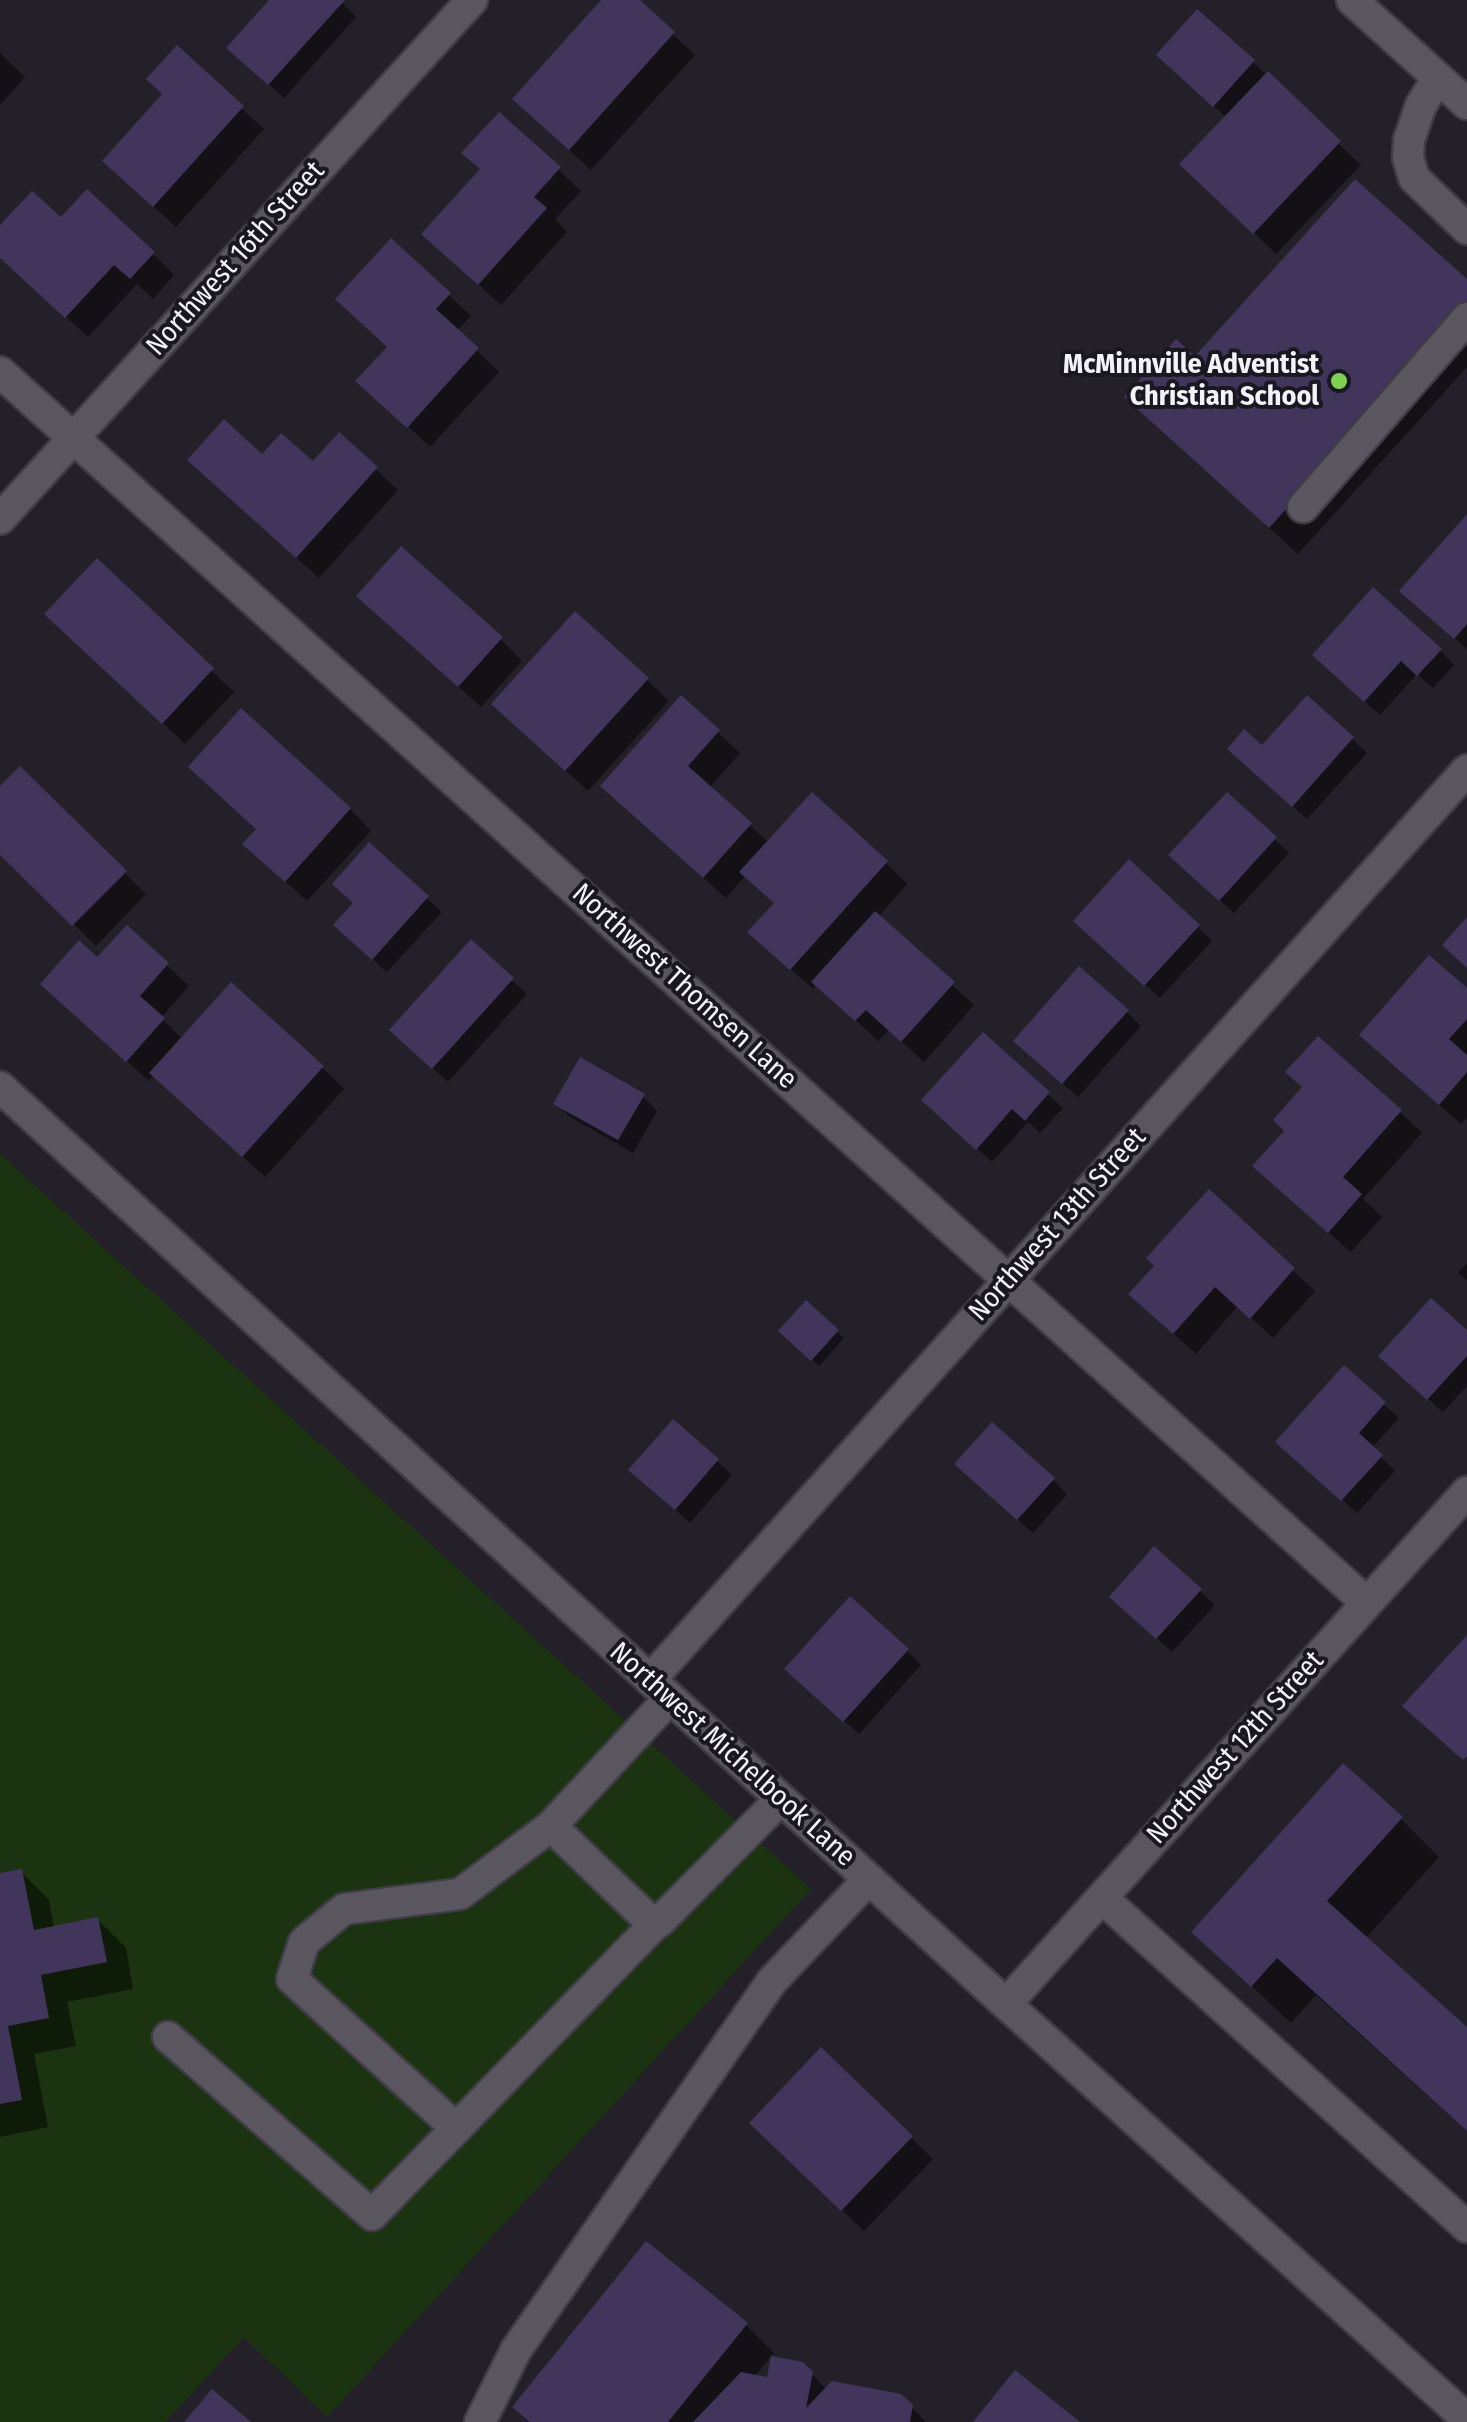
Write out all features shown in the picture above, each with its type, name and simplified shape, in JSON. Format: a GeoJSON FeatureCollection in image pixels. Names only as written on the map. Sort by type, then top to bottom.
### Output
{"type":"FeatureCollection","features":[{"type":"Feature","properties":{"kind":"street","name":"Northwest 16th Street"},"geometry":{"type":"LineString","coordinates":[[0,518],[472,0]]}},
{"type":"Feature","properties":{"kind":"street"},"geometry":{"type":"LineString","coordinates":[[1352,0],[1457,89],[1421,105],[1409,140],[1408,158],[1414,178],[1467,229]]}},
{"type":"Feature","properties":{"kind":"street"},"geometry":{"type":"LineString","coordinates":[[1303,507],[1467,318]]}},
{"type":"Feature","properties":{"kind":"street","name":"Northwest Thomsen Lane"},"geometry":{"type":"LineString","coordinates":[[0,372],[1368,1603]]}},
{"type":"Feature","properties":{"kind":"street","name":"Northwest 13th Street"},"geometry":{"type":"LineString","coordinates":[[456,2128],[292,1979],[304,1942],[344,1908],[460,1894],[552,1824],[660,1689],[1009,1280],[1467,770]]}},
{"type":"Feature","properties":{"kind":"street","name":"Northwest Michelbook Lane"},"geometry":{"type":"LineString","coordinates":[[0,1088],[1464,2417]]}},
{"type":"Feature","properties":{"kind":"street","name":"Northwest 12th Street"},"geometry":{"type":"LineString","coordinates":[[1006,2004],[1467,1492]]}},
{"type":"Feature","properties":{"kind":"street"},"geometry":{"type":"LineString","coordinates":[[168,2037],[372,2215],[781,1799]]}},
{"type":"Feature","properties":{"kind":"street"},"geometry":{"type":"LineString","coordinates":[[552,1824],[657,1923]]}},
{"type":"Feature","properties":{"kind":"street"},"geometry":{"type":"LineString","coordinates":[[480,2422],[516,2350],[772,1981],[869,1880]]}},
{"type":"Feature","properties":{"kind":"street"},"geometry":{"type":"LineString","coordinates":[[1102,1898],[1467,2227]]}},
{"type":"Feature","properties":{"kind":"green space"},"geometry":{"type":"Polygon","coordinates":[[[0,1154],[811,1889],[327,2417],[244,2337],[165,2422],[0,2422],[0,1154]]]}},
{"type":"Feature","properties":{"kind":"building"},"geometry":{"type":"Polygon","coordinates":[[[269,0],[345,0],[268,85],[226,48],[269,0]]]}},
{"type":"Feature","properties":{"kind":"building"},"geometry":{"type":"Polygon","coordinates":[[[601,0],[640,0],[675,32],[569,150],[512,99],[601,0]]]}},
{"type":"Feature","properties":{"kind":"building"},"geometry":{"type":"Polygon","coordinates":[[[1197,9],[1255,60],[1213,107],[1156,55],[1197,9]]]}},
{"type":"Feature","properties":{"kind":"building"},"geometry":{"type":"Polygon","coordinates":[[[177,45],[244,106],[153,207],[102,161],[162,94],[146,79],[177,45]]]}},
{"type":"Feature","properties":{"kind":"building"},"geometry":{"type":"Polygon","coordinates":[[[1268,71],[1341,141],[1253,234],[1179,164],[1268,71]]]}},
{"type":"Feature","properties":{"kind":"building"},"geometry":{"type":"Polygon","coordinates":[[[499,112],[561,167],[534,197],[547,208],[478,285],[421,234],[480,169],[461,153],[499,112]]]}},
{"type":"Feature","properties":{"kind":"building"},"geometry":{"type":"Polygon","coordinates":[[[1355,179],[1467,279],[1467,308],[1269,528],[1124,397],[1176,339],[1195,356],[1355,179]]]}},
{"type":"Feature","properties":{"kind":"building"},"geometry":{"type":"Polygon","coordinates":[[[87,189],[155,252],[130,279],[114,265],[65,318],[0,258],[0,225],[32,191],[61,217],[87,189]]]}},
{"type":"Feature","properties":{"kind":"building"},"geometry":{"type":"Polygon","coordinates":[[[391,238],[451,293],[436,309],[479,348],[407,428],[355,381],[387,347],[335,299],[391,238]]]}},
{"type":"Feature","properties":{"kind":"building"},"geometry":{"type":"Polygon","coordinates":[[[224,419],[262,454],[281,433],[313,461],[339,432],[378,467],[296,558],[187,460],[224,419]]]}},
{"type":"Feature","properties":{"kind":"building"},"geometry":{"type":"Polygon","coordinates":[[[1467,514],[1467,624],[1454,639],[1399,591],[1467,514]]]}},
{"type":"Feature","properties":{"kind":"building"},"geometry":{"type":"Polygon","coordinates":[[[401,546],[503,637],[458,687],[356,596],[401,546]]]}},
{"type":"Feature","properties":{"kind":"building"},"geometry":{"type":"Polygon","coordinates":[[[97,558],[214,668],[162,724],[44,614],[97,558]]]}},
{"type":"Feature","properties":{"kind":"building"},"geometry":{"type":"Polygon","coordinates":[[[1373,587],[1442,649],[1417,676],[1401,661],[1364,702],[1312,655],[1373,587]]]}},
{"type":"Feature","properties":{"kind":"building"},"geometry":{"type":"Polygon","coordinates":[[[575,611],[649,678],[565,771],[491,704],[575,611]]]}},
{"type":"Feature","properties":{"kind":"building"},"geometry":{"type":"Polygon","coordinates":[[[681,695],[720,730],[688,766],[752,823],[703,878],[600,786],[681,695]]]}},
{"type":"Feature","properties":{"kind":"building"},"geometry":{"type":"Polygon","coordinates":[[[1307,695],[1354,737],[1292,807],[1227,749],[1244,729],[1262,745],[1307,695]]]}},
{"type":"Feature","properties":{"kind":"building"},"geometry":{"type":"Polygon","coordinates":[[[241,708],[351,808],[285,882],[242,844],[256,829],[188,767],[241,708]]]}},
{"type":"Feature","properties":{"kind":"building"},"geometry":{"type":"Polygon","coordinates":[[[20,766],[127,871],[72,926],[0,855],[0,786],[20,766]]]}},
{"type":"Feature","properties":{"kind":"building"},"geometry":{"type":"Polygon","coordinates":[[[812,792],[888,861],[790,970],[747,932],[774,903],[739,872],[812,792]]]}},
{"type":"Feature","properties":{"kind":"building"},"geometry":{"type":"Polygon","coordinates":[[[1227,792],[1277,837],[1219,901],[1168,855],[1227,792]]]}},
{"type":"Feature","properties":{"kind":"building"},"geometry":{"type":"Polygon","coordinates":[[[369,842],[429,896],[372,960],[333,925],[353,903],[332,884],[369,842]]]}},
{"type":"Feature","properties":{"kind":"building"},"geometry":{"type":"Polygon","coordinates":[[[1129,859],[1200,925],[1144,986],[1073,921],[1129,859]]]}},
{"type":"Feature","properties":{"kind":"building"},"geometry":{"type":"Polygon","coordinates":[[[875,911],[955,982],[901,1042],[866,1010],[855,1021],[811,982],[875,911]]]}},
{"type":"Feature","properties":{"kind":"building"},"geometry":{"type":"Polygon","coordinates":[[[1467,917],[1467,968],[1442,945],[1467,917]]]}},
{"type":"Feature","properties":{"kind":"building"},"geometry":{"type":"Polygon","coordinates":[[[127,925],[169,963],[140,996],[165,1018],[126,1062],[40,984],[79,940],[97,957],[127,925]]]}},
{"type":"Feature","properties":{"kind":"building"},"geometry":{"type":"Polygon","coordinates":[[[471,939],[514,978],[432,1069],[389,1030],[471,939]]]}},
{"type":"Feature","properties":{"kind":"building"},"geometry":{"type":"Polygon","coordinates":[[[1429,955],[1467,988],[1467,1019],[1449,1039],[1467,1055],[1467,1072],[1439,1105],[1359,1035],[1429,955]]]}},
{"type":"Feature","properties":{"kind":"building"},"geometry":{"type":"Polygon","coordinates":[[[1079,966],[1129,1010],[1062,1084],[1013,1041],[1079,966]]]}},
{"type":"Feature","properties":{"kind":"building"},"geometry":{"type":"Polygon","coordinates":[[[231,982],[324,1066],[242,1157],[149,1073],[231,982]]]}},
{"type":"Feature","properties":{"kind":"building"},"geometry":{"type":"Polygon","coordinates":[[[983,1032],[1050,1092],[1025,1121],[1012,1109],[976,1150],[921,1100],[983,1032]]]}},
{"type":"Feature","properties":{"kind":"building"},"geometry":{"type":"Polygon","coordinates":[[[1318,1036],[1402,1110],[1343,1177],[1362,1194],[1328,1233],[1252,1166],[1284,1131],[1273,1120],[1302,1087],[1285,1072],[1318,1036]]]}},
{"type":"Feature","properties":{"kind":"building"},"geometry":{"type":"Polygon","coordinates":[[[580,1057],[645,1094],[618,1140],[553,1104],[580,1057]]]}},
{"type":"Feature","properties":{"kind":"building"},"geometry":{"type":"Polygon","coordinates":[[[1209,1189],[1295,1268],[1250,1319],[1215,1287],[1173,1334],[1128,1294],[1154,1266],[1146,1258],[1209,1189]]]}},
{"type":"Feature","properties":{"kind":"building"},"geometry":{"type":"Polygon","coordinates":[[[1431,1298],[1467,1330],[1467,1356],[1427,1400],[1378,1356],[1431,1298]]]}},
{"type":"Feature","properties":{"kind":"building"},"geometry":{"type":"Polygon","coordinates":[[[806,1300],[839,1330],[811,1361],[778,1331],[806,1300]]]}},
{"type":"Feature","properties":{"kind":"building"},"geometry":{"type":"Polygon","coordinates":[[[1344,1365],[1386,1402],[1359,1433],[1383,1455],[1341,1501],[1275,1442],[1344,1365]]]}},
{"type":"Feature","properties":{"kind":"building"},"geometry":{"type":"Polygon","coordinates":[[[673,1419],[719,1459],[675,1510],[628,1470],[673,1419]]]}},
{"type":"Feature","properties":{"kind":"building"},"geometry":{"type":"Polygon","coordinates":[[[992,1422],[1055,1478],[1017,1520],[954,1464],[992,1422]]]}},
{"type":"Feature","properties":{"kind":"building"},"geometry":{"type":"Polygon","coordinates":[[[1154,1546],[1202,1589],[1156,1639],[1109,1597],[1154,1546]]]}},
{"type":"Feature","properties":{"kind":"building"},"geometry":{"type":"Polygon","coordinates":[[[850,1596],[909,1649],[843,1722],[784,1669],[850,1596]]]}},
{"type":"Feature","properties":{"kind":"building"},"geometry":{"type":"Polygon","coordinates":[[[1467,1635],[1467,1756],[1463,1760],[1402,1706],[1467,1635]]]}},
{"type":"Feature","properties":{"kind":"building"},"geometry":{"type":"Polygon","coordinates":[[[1343,1763],[1403,1817],[1327,1901],[1467,2027],[1467,2131],[1277,1958],[1251,1987],[1191,1932],[1343,1763]]]}},
{"type":"Feature","properties":{"kind":"building"},"geometry":{"type":"Polygon","coordinates":[[[22,1869],[34,1930],[98,1917],[107,1962],[41,1975],[49,2018],[8,2026],[22,2100],[0,2104],[0,1873],[22,1869]]]}},
{"type":"Feature","properties":{"kind":"building"},"geometry":{"type":"Polygon","coordinates":[[[821,2047],[913,2136],[841,2211],[749,2123],[821,2047]]]}},
{"type":"Feature","properties":{"kind":"building"},"geometry":{"type":"Polygon","coordinates":[[[646,2241],[748,2323],[668,2422],[530,2422],[512,2407],[646,2241]]]}},
{"type":"Feature","properties":{"kind":"building"},"geometry":{"type":"Polygon","coordinates":[[[771,2356],[803,2362],[813,2372],[806,2408],[832,2381],[901,2394],[913,2405],[910,2422],[693,2422],[741,2372],[767,2377],[771,2356]]]}},
{"type":"Feature","properties":{"kind":"building"},"geometry":{"type":"Polygon","coordinates":[[[1015,2370],[1080,2422],[973,2422],[1015,2370]]]}},
{"type":"Feature","properties":{"kind":"building"},"geometry":{"type":"Polygon","coordinates":[[[212,2389],[251,2422],[184,2422],[212,2389]]]}},
{"type":"Feature","properties":{"kind":"place","name":"McMinnville Adventist Christian School"},"geometry":{"type":"Point","coordinates":[1339,381]}}]}
